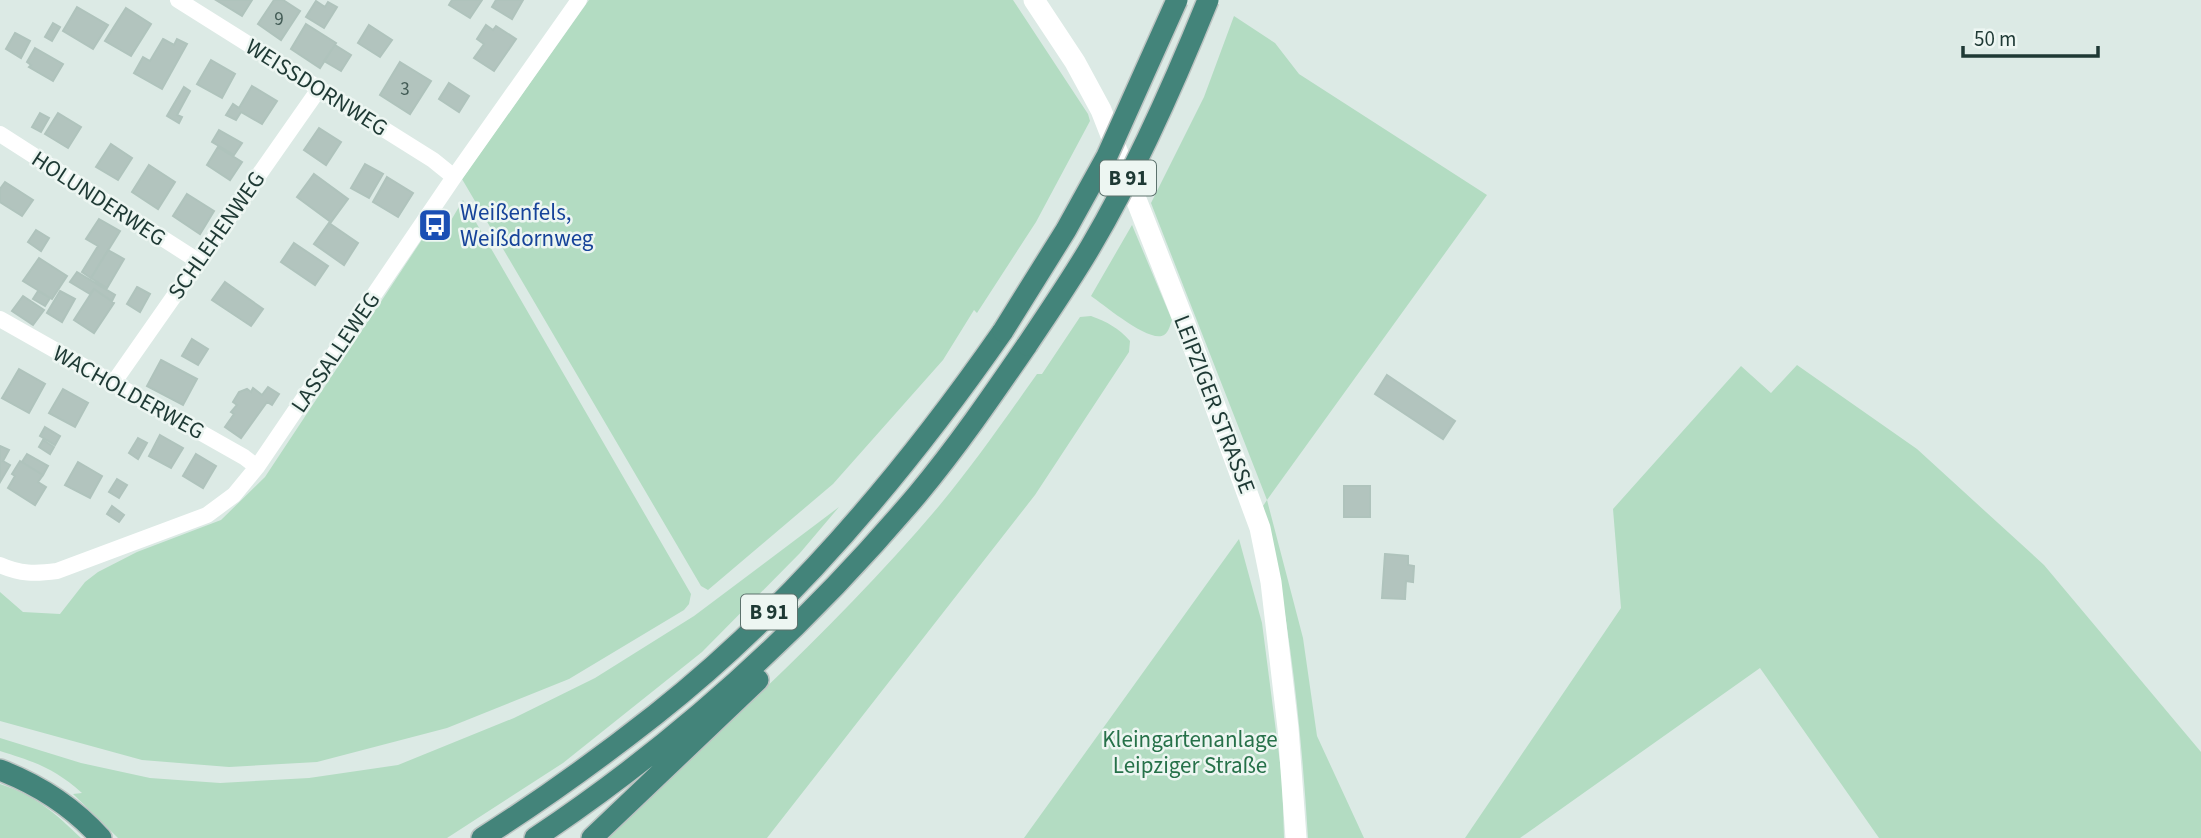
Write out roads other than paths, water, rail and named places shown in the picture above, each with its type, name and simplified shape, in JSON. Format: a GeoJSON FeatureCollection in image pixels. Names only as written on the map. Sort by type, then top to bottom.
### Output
{"type":"FeatureCollection","features":[{"type":"Feature","properties":{"kind":"highway","name":"B 91"},"geometry":{"type":"LineString","coordinates":[[482,838],[564,784],[656,714],[706,671],[801,581],[884,489],[965,385],[1003,331],[1066,230],[1107,156],[1177,0]]}},
{"type":"Feature","properties":{"kind":"highway","name":"B 91"},"geometry":{"type":"LineString","coordinates":[[535,838],[619,779],[775,647],[844,577],[917,494],[984,408],[1090,247],[1122,190],[1208,0]]}},
{"type":"Feature","properties":{"kind":"highway"},"geometry":{"type":"LineString","coordinates":[[592,838],[759,680],[775,647]]}},
{"type":"Feature","properties":{"kind":"highway"},"geometry":{"type":"LineString","coordinates":[[0,770],[59,800],[101,838]]}},
{"type":"Feature","properties":{"kind":"street","name":"WEISSDORNWEG"},"geometry":{"type":"LineString","coordinates":[[178,0],[433,159],[454,177]]}},
{"type":"Feature","properties":{"kind":"street","name":"LEIPZIGER STRASSE"},"geometry":{"type":"LineString","coordinates":[[1034,0],[1075,62],[1101,110],[1260,528],[1270,574],[1289,727],[1296,838]]}},
{"type":"Feature","properties":{"kind":"street","name":"LASSALLEWEG"},"geometry":{"type":"LineString","coordinates":[[0,565],[18,573],[37,574],[57,570],[207,515],[234,495],[257,467],[572,3]]}},
{"type":"Feature","properties":{"kind":"street","name":"SCHLEHENWEG"},"geometry":{"type":"LineString","coordinates":[[114,382],[319,89]]}},
{"type":"Feature","properties":{"kind":"street","name":"HOLUNDERWEG"},"geometry":{"type":"LineString","coordinates":[[0,134],[198,261]]}},
{"type":"Feature","properties":{"kind":"street","name":"WACHOLDERWEG"},"geometry":{"type":"LineString","coordinates":[[0,319],[114,382],[257,467]]}},
{"type":"Feature","properties":{"kind":"place","name":"Weißenfels, Weißdornweg"},"geometry":{"type":"Point","coordinates":[435,225]}},
{"type":"Feature","properties":{"kind":"park label","name":"Kleingartenanlage Leipziger Straße"},"geometry":{"type":"Point","coordinates":[1190,752]}}]}
